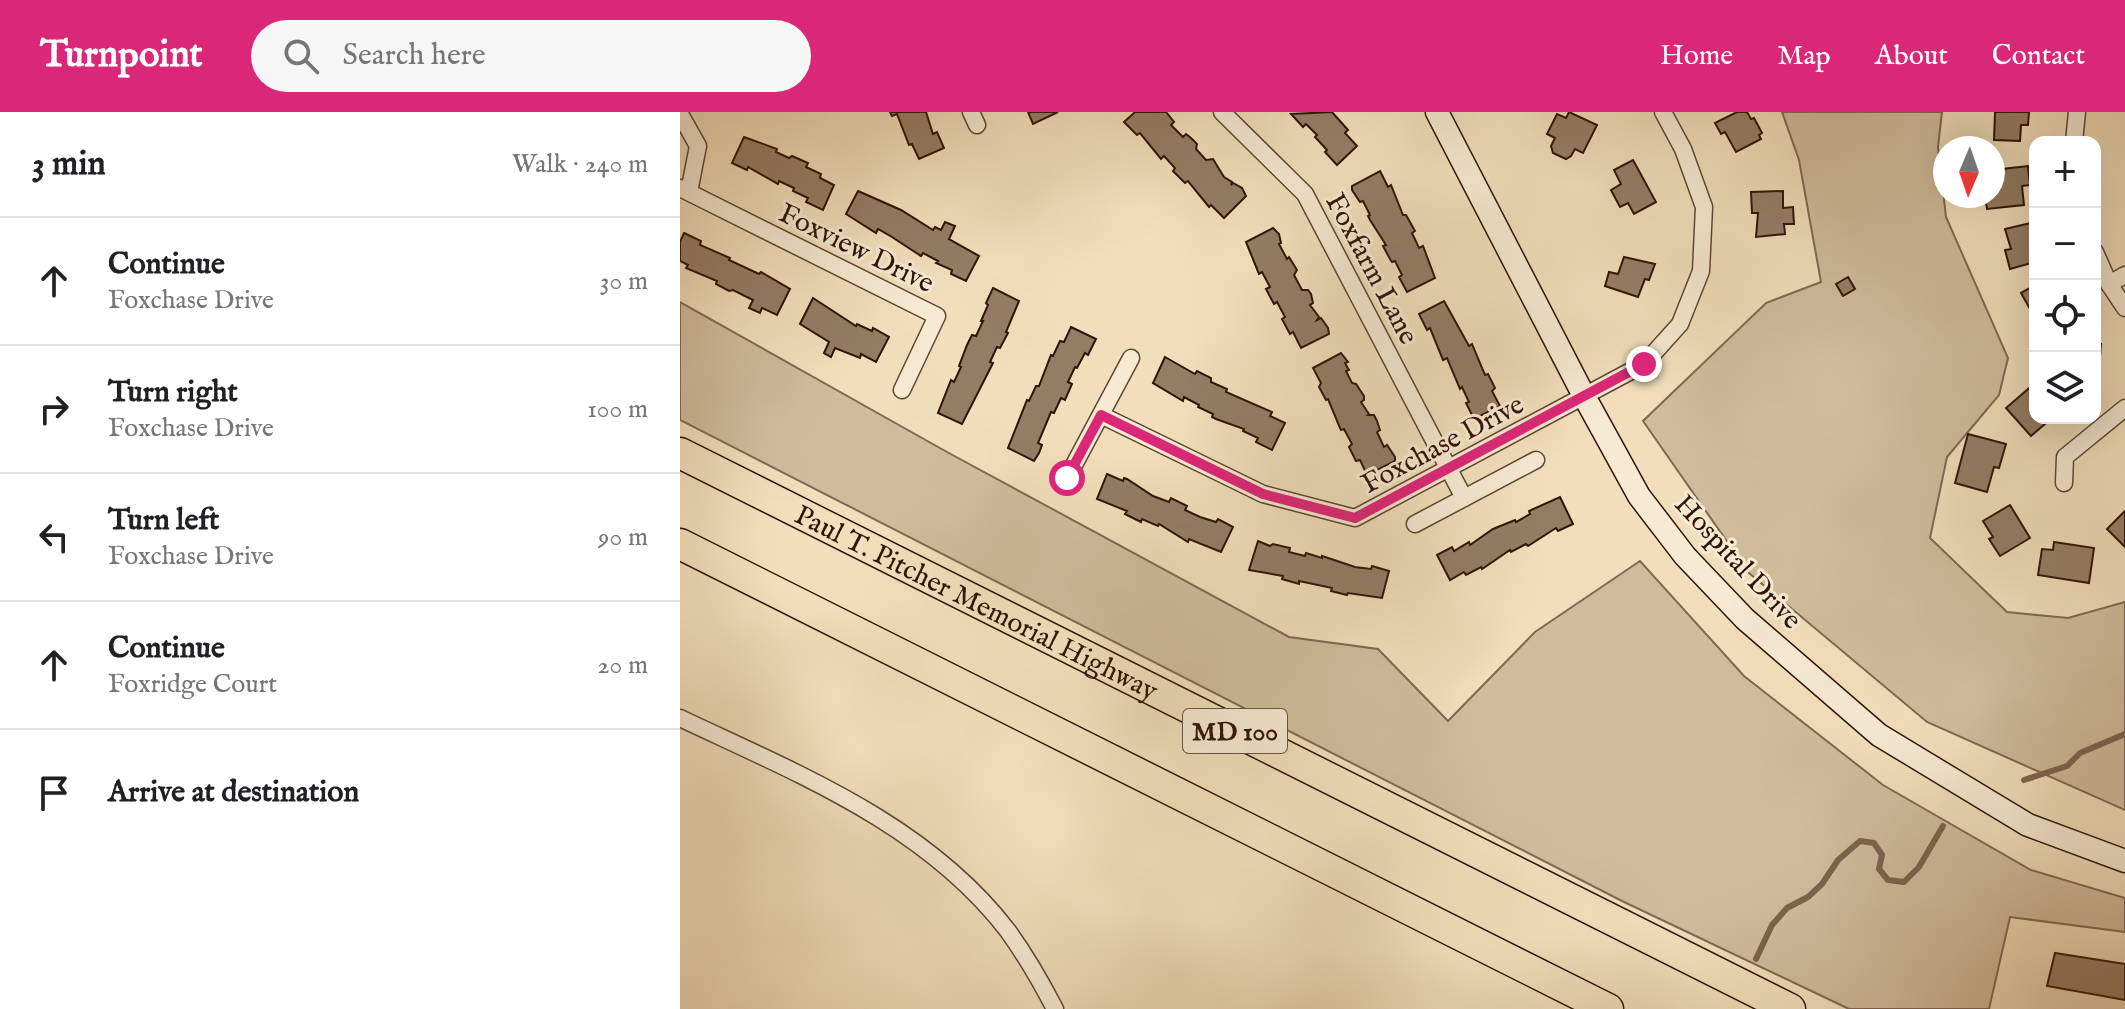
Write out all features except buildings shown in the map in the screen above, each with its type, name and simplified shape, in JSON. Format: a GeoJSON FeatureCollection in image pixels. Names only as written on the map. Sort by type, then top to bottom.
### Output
{"type":"FeatureCollection","features":[{"type":"Feature","properties":{"kind":"highway","name":"Paul T. Pitcher Memorial Highway"},"geometry":{"type":"LineString","coordinates":[[680,453],[1790,1009]]}},
{"type":"Feature","properties":{"kind":"highway","name":"MD 100"},"geometry":{"type":"LineString","coordinates":[[680,544],[1608,1009]]}},
{"type":"Feature","properties":{"kind":"street","name":"Foxfarm Lane"},"geometry":{"type":"LineString","coordinates":[[1222,112],[1305,194],[1464,498]]}},
{"type":"Feature","properties":{"kind":"street","name":"Hospital Drive"},"geometry":{"type":"LineString","coordinates":[[1437,112],[1639,496],[1685,556],[1745,619],[1879,735],[2028,825],[2125,861]]}},
{"type":"Feature","properties":{"kind":"street","name":"Foxchase Drive"},"geometry":{"type":"LineString","coordinates":[[1101,415],[1263,494],[1355,518],[1449,470],[1644,364],[1680,324],[1701,271],[1704,207],[1683,149],[1663,112]]}},
{"type":"Feature","properties":{"kind":"street"},"geometry":{"type":"LineString","coordinates":[[2075,136],[2077,112]]}},
{"type":"Feature","properties":{"kind":"street"},"geometry":{"type":"LineString","coordinates":[[680,114],[698,146],[684,190]]}},
{"type":"Feature","properties":{"kind":"street","name":"Foxview Drive"},"geometry":{"type":"LineString","coordinates":[[684,190],[937,316],[902,390]]}},
{"type":"Feature","properties":{"kind":"street"},"geometry":{"type":"LineString","coordinates":[[2101,266],[2125,308]]}},
{"type":"Feature","properties":{"kind":"street"},"geometry":{"type":"LineString","coordinates":[[2109,284],[2125,275]]}},
{"type":"Feature","properties":{"kind":"street"},"geometry":{"type":"LineString","coordinates":[[1067,478],[1131,358]]}},
{"type":"Feature","properties":{"kind":"street"},"geometry":{"type":"LineString","coordinates":[[2064,483],[2065,457],[2125,408]]}},
{"type":"Feature","properties":{"kind":"street"},"geometry":{"type":"LineString","coordinates":[[1415,524],[1536,460]]}},
{"type":"Feature","properties":{"kind":"street"},"geometry":{"type":"LineString","coordinates":[[680,718],[827,789],[880,817],[913,840],[977,896],[1008,931],[1055,1009]]}},
{"type":"Feature","properties":{"kind":"shaded area"},"geometry":{"type":"Polygon","coordinates":[[[1782,112],[1942,112],[1939,136],[1933,136],[1933,208],[1945,208],[1946,217],[2008,358],[1999,395],[1947,457],[1930,538],[2007,612],[2068,618],[2125,602],[2125,810],[1927,722],[1749,573],[1643,421],[1766,303],[1821,282],[1799,160],[1782,112]]]}},
{"type":"Feature","properties":{"kind":"shaded area"},"geometry":{"type":"Polygon","coordinates":[[[680,302],[947,452],[1289,637],[1378,649],[1448,721],[1535,632],[1640,561],[1744,676],[1883,785],[2031,870],[2125,898],[2125,932],[2010,917],[1989,1009],[1849,1009],[1622,901],[680,420],[680,302]]]}},
{"type":"Feature","properties":{"kind":"waterway"},"geometry":{"type":"LineString","coordinates":[[2024,780],[2067,766],[2080,753],[2125,734]]}},
{"type":"Feature","properties":{"kind":"waterway"},"geometry":{"type":"LineString","coordinates":[[1756,959],[1772,925],[1787,908],[1808,897],[1822,884],[1838,860],[1860,841],[1874,843],[1882,855],[1879,869],[1888,880],[1904,882],[1919,867],[1943,826]]}},
{"type":"Feature","properties":{"kind":"route"},"geometry":{"type":"LineString","coordinates":[[1067,478],[1101,415],[1263,494],[1355,518],[1644,364]]}}]}
